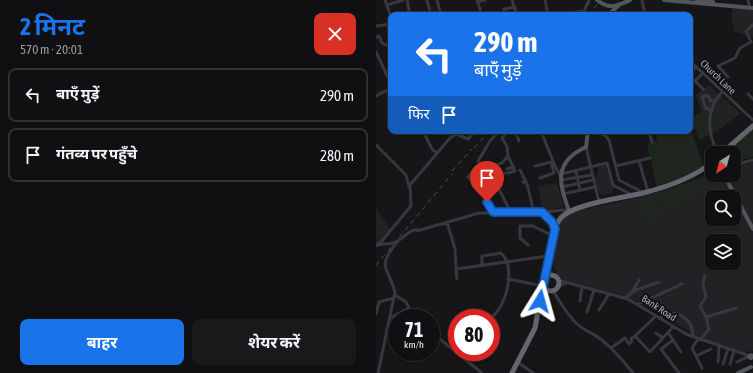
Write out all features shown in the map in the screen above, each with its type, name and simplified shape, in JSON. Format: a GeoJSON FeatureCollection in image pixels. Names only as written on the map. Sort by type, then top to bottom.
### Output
{"type":"FeatureCollection","features":[{"type":"Feature","properties":{"kind":"highway"},"geometry":{"type":"LineString","coordinates":[[731,146],[753,127]]}},
{"type":"Feature","properties":{"kind":"highway"},"geometry":{"type":"LineString","coordinates":[[514,373],[535,328],[553,236],[559,219],[568,211],[645,193],[695,176],[705,170]]}},
{"type":"Feature","properties":{"kind":"highway"},"geometry":{"type":"LineString","coordinates":[[587,206],[599,200],[645,193]]}},
{"type":"Feature","properties":{"kind":"highway"},"geometry":{"type":"LineString","coordinates":[[549,258],[556,227]]}},
{"type":"Feature","properties":{"kind":"highway"},"geometry":{"type":"LineString","coordinates":[[514,373],[520,364],[536,330],[544,284],[552,275],[558,280],[554,289],[544,284]]}},
{"type":"Feature","properties":{"kind":"main road"},"geometry":{"type":"LineString","coordinates":[[597,0],[607,7],[612,7],[630,0]]}},
{"type":"Feature","properties":{"kind":"main road"},"geometry":{"type":"LineString","coordinates":[[608,0],[608,12]]}},
{"type":"Feature","properties":{"kind":"main road"},"geometry":{"type":"LineString","coordinates":[[610,12],[620,4],[630,0]]}},
{"type":"Feature","properties":{"kind":"main road"},"geometry":{"type":"LineString","coordinates":[[664,0],[725,3]]}},
{"type":"Feature","properties":{"kind":"main road"},"geometry":{"type":"LineString","coordinates":[[674,0],[725,3]]}},
{"type":"Feature","properties":{"kind":"main road"},"geometry":{"type":"LineString","coordinates":[[698,0],[752,6]]}},
{"type":"Feature","properties":{"kind":"main road"},"geometry":{"type":"LineString","coordinates":[[568,211],[563,194],[561,177],[564,165],[568,158],[586,147],[588,134]]}},
{"type":"Feature","properties":{"kind":"main road"},"geometry":{"type":"LineString","coordinates":[[728,182],[753,229]]}},
{"type":"Feature","properties":{"kind":"main road"},"geometry":{"type":"LineString","coordinates":[[751,356],[753,367]]}},
{"type":"Feature","properties":{"kind":"main road"},"geometry":{"type":"LineString","coordinates":[[738,373],[753,367]]}},
{"type":"Feature","properties":{"kind":"main road"},"geometry":{"type":"LineString","coordinates":[[744,373],[753,367]]}},
{"type":"Feature","properties":{"kind":"street"},"geometry":{"type":"LineString","coordinates":[[385,0],[390,12]]}},
{"type":"Feature","properties":{"kind":"street"},"geometry":{"type":"LineString","coordinates":[[387,5],[403,0]]}},
{"type":"Feature","properties":{"kind":"street"},"geometry":{"type":"LineString","coordinates":[[407,0],[409,12]]}},
{"type":"Feature","properties":{"kind":"street"},"geometry":{"type":"LineString","coordinates":[[429,12],[427,1],[436,0],[440,12]]}},
{"type":"Feature","properties":{"kind":"street"},"geometry":{"type":"LineString","coordinates":[[481,12],[477,1],[485,0]]}},
{"type":"Feature","properties":{"kind":"street"},"geometry":{"type":"LineString","coordinates":[[512,0],[516,12]]}},
{"type":"Feature","properties":{"kind":"street"},"geometry":{"type":"LineString","coordinates":[[544,0],[547,12]]}},
{"type":"Feature","properties":{"kind":"street"},"geometry":{"type":"LineString","coordinates":[[584,12],[589,0]]}},
{"type":"Feature","properties":{"kind":"street"},"geometry":{"type":"LineString","coordinates":[[642,0],[644,12]]}},
{"type":"Feature","properties":{"kind":"street"},"geometry":{"type":"LineString","coordinates":[[748,0],[752,6]]}},
{"type":"Feature","properties":{"kind":"street"},"geometry":{"type":"LineString","coordinates":[[504,12],[504,9],[515,7]]}},
{"type":"Feature","properties":{"kind":"street"},"geometry":{"type":"LineString","coordinates":[[376,26],[388,24]]}},
{"type":"Feature","properties":{"kind":"street"},"geometry":{"type":"LineString","coordinates":[[728,77],[718,66],[735,58],[740,48],[751,42],[746,31],[753,25]]}},
{"type":"Feature","properties":{"kind":"street"},"geometry":{"type":"LineString","coordinates":[[376,37],[380,36],[382,43],[388,46]]}},
{"type":"Feature","properties":{"kind":"street"},"geometry":{"type":"LineString","coordinates":[[376,52],[388,78]]}},
{"type":"Feature","properties":{"kind":"street","name":"Church Lane"},"geometry":{"type":"LineString","coordinates":[[693,64],[753,120]]}},
{"type":"Feature","properties":{"kind":"street"},"geometry":{"type":"LineString","coordinates":[[696,81],[703,73]]}},
{"type":"Feature","properties":{"kind":"street"},"geometry":{"type":"LineString","coordinates":[[693,78],[703,89]]}},
{"type":"Feature","properties":{"kind":"street"},"geometry":{"type":"LineString","coordinates":[[376,96],[388,90]]}},
{"type":"Feature","properties":{"kind":"street"},"geometry":{"type":"LineString","coordinates":[[714,146],[712,141],[710,111],[714,101],[722,92]]}},
{"type":"Feature","properties":{"kind":"street"},"geometry":{"type":"LineString","coordinates":[[748,94],[753,99]]}},
{"type":"Feature","properties":{"kind":"street"},"geometry":{"type":"LineString","coordinates":[[710,111],[708,108],[706,110],[702,97],[707,95],[711,101],[714,101]]}},
{"type":"Feature","properties":{"kind":"street"},"geometry":{"type":"LineString","coordinates":[[424,134],[432,149],[437,153]]}},
{"type":"Feature","properties":{"kind":"street"},"geometry":{"type":"LineString","coordinates":[[409,187],[454,134]]}},
{"type":"Feature","properties":{"kind":"street"},"geometry":{"type":"LineString","coordinates":[[459,134],[466,139],[471,136]]}},
{"type":"Feature","properties":{"kind":"street"},"geometry":{"type":"LineString","coordinates":[[496,134],[490,141],[478,161],[492,178],[511,213]]}},
{"type":"Feature","properties":{"kind":"street"},"geometry":{"type":"LineString","coordinates":[[492,178],[507,172],[515,171],[508,156],[507,146],[502,138],[505,134]]}},
{"type":"Feature","properties":{"kind":"street"},"geometry":{"type":"LineString","coordinates":[[516,134],[519,141]]}},
{"type":"Feature","properties":{"kind":"street"},"geometry":{"type":"LineString","coordinates":[[540,178],[554,173],[552,162],[542,134]]}},
{"type":"Feature","properties":{"kind":"street"},"geometry":{"type":"LineString","coordinates":[[602,134],[606,136],[611,146],[619,180],[645,193]]}},
{"type":"Feature","properties":{"kind":"street"},"geometry":{"type":"LineString","coordinates":[[650,134],[652,142]]}},
{"type":"Feature","properties":{"kind":"street"},"geometry":{"type":"LineString","coordinates":[[376,145],[406,175],[411,206],[381,242],[376,245]]}},
{"type":"Feature","properties":{"kind":"street"},"geometry":{"type":"LineString","coordinates":[[586,147],[599,200]]}},
{"type":"Feature","properties":{"kind":"street"},"geometry":{"type":"LineString","coordinates":[[497,177],[493,166],[502,163],[508,156]]}},
{"type":"Feature","properties":{"kind":"street"},"geometry":{"type":"LineString","coordinates":[[616,166],[650,158]]}},
{"type":"Feature","properties":{"kind":"street"},"geometry":{"type":"LineString","coordinates":[[741,163],[753,160]]}},
{"type":"Feature","properties":{"kind":"street"},"geometry":{"type":"LineString","coordinates":[[640,161],[645,193]]}},
{"type":"Feature","properties":{"kind":"street"},"geometry":{"type":"LineString","coordinates":[[535,166],[552,162]]}},
{"type":"Feature","properties":{"kind":"street"},"geometry":{"type":"LineString","coordinates":[[552,162],[561,177]]}},
{"type":"Feature","properties":{"kind":"street"},"geometry":{"type":"LineString","coordinates":[[561,177],[576,171],[607,163],[613,185],[632,195]]}},
{"type":"Feature","properties":{"kind":"street"},"geometry":{"type":"LineString","coordinates":[[591,167],[599,200]]}},
{"type":"Feature","properties":{"kind":"street"},"geometry":{"type":"LineString","coordinates":[[475,168],[468,177],[481,192],[493,212]]}},
{"type":"Feature","properties":{"kind":"street"},"geometry":{"type":"LineString","coordinates":[[520,170],[534,213]]}},
{"type":"Feature","properties":{"kind":"street"},"geometry":{"type":"LineString","coordinates":[[576,171],[580,190]]}},
{"type":"Feature","properties":{"kind":"street"},"geometry":{"type":"LineString","coordinates":[[561,177],[592,174]]}},
{"type":"Feature","properties":{"kind":"street"},"geometry":{"type":"LineString","coordinates":[[562,187],[593,180]]}},
{"type":"Feature","properties":{"kind":"street"},"geometry":{"type":"LineString","coordinates":[[563,194],[595,188]]}},
{"type":"Feature","properties":{"kind":"street"},"geometry":{"type":"LineString","coordinates":[[392,309],[394,296],[393,287],[382,269],[382,259],[395,243],[411,233],[479,213],[534,213],[564,210],[568,211]]}},
{"type":"Feature","properties":{"kind":"street"},"geometry":{"type":"LineString","coordinates":[[542,212],[556,227]]}},
{"type":"Feature","properties":{"kind":"street"},"geometry":{"type":"LineString","coordinates":[[447,222],[455,249],[457,279]]}},
{"type":"Feature","properties":{"kind":"street"},"geometry":{"type":"LineString","coordinates":[[528,245],[520,238],[520,226],[533,226],[553,236]]}},
{"type":"Feature","properties":{"kind":"street"},"geometry":{"type":"LineString","coordinates":[[376,245],[394,243],[415,229],[419,230]]}},
{"type":"Feature","properties":{"kind":"street"},"geometry":{"type":"LineString","coordinates":[[482,264],[482,256],[492,254],[501,253],[506,261],[508,279],[503,303],[498,309]]}},
{"type":"Feature","properties":{"kind":"street"},"geometry":{"type":"LineString","coordinates":[[456,269],[506,261],[549,258]]}},
{"type":"Feature","properties":{"kind":"street"},"geometry":{"type":"LineString","coordinates":[[702,368],[692,348],[708,329],[706,318],[700,306],[706,297],[703,284],[705,274]]}},
{"type":"Feature","properties":{"kind":"street"},"geometry":{"type":"LineString","coordinates":[[508,279],[544,284]]}},
{"type":"Feature","properties":{"kind":"street","name":"Bank Road"},"geometry":{"type":"LineString","coordinates":[[558,280],[625,298],[638,304],[673,327],[699,340],[751,356]]}},
{"type":"Feature","properties":{"kind":"street"},"geometry":{"type":"LineString","coordinates":[[630,296],[639,280]]}},
{"type":"Feature","properties":{"kind":"street"},"geometry":{"type":"LineString","coordinates":[[625,298],[630,296],[636,290],[659,282]]}},
{"type":"Feature","properties":{"kind":"street"},"geometry":{"type":"LineString","coordinates":[[566,283],[554,289],[566,312],[584,330],[592,332],[612,348],[634,373]]}},
{"type":"Feature","properties":{"kind":"street"},"geometry":{"type":"LineString","coordinates":[[638,304],[682,284]]}},
{"type":"Feature","properties":{"kind":"street"},"geometry":{"type":"LineString","coordinates":[[580,301],[582,287]]}},
{"type":"Feature","properties":{"kind":"street"},"geometry":{"type":"LineString","coordinates":[[587,312],[594,290]]}},
{"type":"Feature","properties":{"kind":"street"},"geometry":{"type":"LineString","coordinates":[[599,310],[609,294]]}},
{"type":"Feature","properties":{"kind":"street"},"geometry":{"type":"LineString","coordinates":[[376,314],[377,303],[394,296],[406,302],[409,308],[407,309]]}},
{"type":"Feature","properties":{"kind":"street"},"geometry":{"type":"LineString","coordinates":[[706,318],[736,308]]}},
{"type":"Feature","properties":{"kind":"street"},"geometry":{"type":"LineString","coordinates":[[612,348],[625,338],[629,344],[632,341],[631,339],[658,317],[669,314],[680,314],[691,326],[693,337]]}},
{"type":"Feature","properties":{"kind":"street"},"geometry":{"type":"LineString","coordinates":[[378,373],[388,326]]}},
{"type":"Feature","properties":{"kind":"street"},"geometry":{"type":"LineString","coordinates":[[635,336],[650,352],[663,338],[669,334],[673,327]]}},
{"type":"Feature","properties":{"kind":"street"},"geometry":{"type":"LineString","coordinates":[[656,333],[663,338]]}},
{"type":"Feature","properties":{"kind":"street"},"geometry":{"type":"LineString","coordinates":[[669,334],[681,352]]}},
{"type":"Feature","properties":{"kind":"street"},"geometry":{"type":"LineString","coordinates":[[440,339],[448,345]]}},
{"type":"Feature","properties":{"kind":"street"},"geometry":{"type":"LineString","coordinates":[[673,340],[661,349],[679,373]]}},
{"type":"Feature","properties":{"kind":"street"},"geometry":{"type":"LineString","coordinates":[[659,343],[664,347]]}},
{"type":"Feature","properties":{"kind":"street"},"geometry":{"type":"LineString","coordinates":[[718,346],[718,362]]}},
{"type":"Feature","properties":{"kind":"street"},"geometry":{"type":"LineString","coordinates":[[696,356],[711,349]]}},
{"type":"Feature","properties":{"kind":"street"},"geometry":{"type":"LineString","coordinates":[[723,364],[728,349]]}},
{"type":"Feature","properties":{"kind":"street"},"geometry":{"type":"LineString","coordinates":[[730,364],[734,351]]}},
{"type":"Feature","properties":{"kind":"street"},"geometry":{"type":"LineString","coordinates":[[738,362],[751,356]]}},
{"type":"Feature","properties":{"kind":"street"},"geometry":{"type":"LineString","coordinates":[[468,361],[482,373]]}},
{"type":"Feature","properties":{"kind":"street"},"geometry":{"type":"LineString","coordinates":[[520,364],[533,373]]}},
{"type":"Feature","properties":{"kind":"shaded area"},"geometry":{"type":"Polygon","coordinates":[[[733,6],[753,7],[753,37],[735,32],[731,17],[733,6]]]}},
{"type":"Feature","properties":{"kind":"shaded area"},"geometry":{"type":"Polygon","coordinates":[[[709,85],[741,113],[714,133],[699,140],[693,123],[693,116],[701,112],[696,95],[709,85]]]}},
{"type":"Feature","properties":{"kind":"shaded area"},"geometry":{"type":"Polygon","coordinates":[[[712,107],[716,113],[709,118],[718,128],[699,139],[693,116],[712,107]]]}},
{"type":"Feature","properties":{"kind":"shaded area"},"geometry":{"type":"Polygon","coordinates":[[[753,129],[753,157],[741,160],[741,146],[734,146],[753,129]]]}},
{"type":"Feature","properties":{"kind":"shaded area"},"geometry":{"type":"Polygon","coordinates":[[[656,134],[692,134],[703,164],[699,171],[657,188],[647,143],[657,141],[656,134]]]}},
{"type":"Feature","properties":{"kind":"shaded area"},"geometry":{"type":"Polygon","coordinates":[[[753,162],[753,351],[744,352],[706,341],[629,297],[558,278],[553,264],[559,224],[562,218],[571,212],[636,198],[705,176],[705,182],[741,182],[741,165],[753,162]]]}},
{"type":"Feature","properties":{"kind":"shaded area"},"geometry":{"type":"Polygon","coordinates":[[[605,165],[612,186],[615,187],[611,193],[603,195],[598,192],[595,178],[598,173],[598,166],[605,165]]]}},
{"type":"Feature","properties":{"kind":"shaded area"},"geometry":{"type":"Polygon","coordinates":[[[705,177],[705,182],[709,182],[710,186],[708,190],[705,190],[705,195],[667,210],[657,203],[660,211],[656,224],[650,225],[640,198],[651,194],[655,200],[654,194],[705,177]]]}},
{"type":"Feature","properties":{"kind":"shaded area"},"geometry":{"type":"Polygon","coordinates":[[[557,183],[564,207],[542,211],[538,186],[557,183]]]}},
{"type":"Feature","properties":{"kind":"shaded area"},"geometry":{"type":"Polygon","coordinates":[[[376,207],[391,231],[383,241],[376,244],[376,207]]]}},
{"type":"Feature","properties":{"kind":"railway"},"geometry":{"type":"LineString","coordinates":[[584,12],[590,0]]}},
{"type":"Feature","properties":{"kind":"railway"},"geometry":{"type":"LineString","coordinates":[[591,12],[601,0]]}},
{"type":"Feature","properties":{"kind":"railway"},"geometry":{"type":"LineString","coordinates":[[474,148],[486,134]]}},
{"type":"Feature","properties":{"kind":"railway"},"geometry":{"type":"LineString","coordinates":[[452,171],[472,149]]}},
{"type":"Feature","properties":{"kind":"railway"},"geometry":{"type":"LineString","coordinates":[[376,265],[452,174]]}},
{"type":"Feature","properties":{"kind":"route"},"geometry":{"type":"LineString","coordinates":[[487,202],[493,212],[542,212],[553,225],[555,229],[540,301]]}}]}
